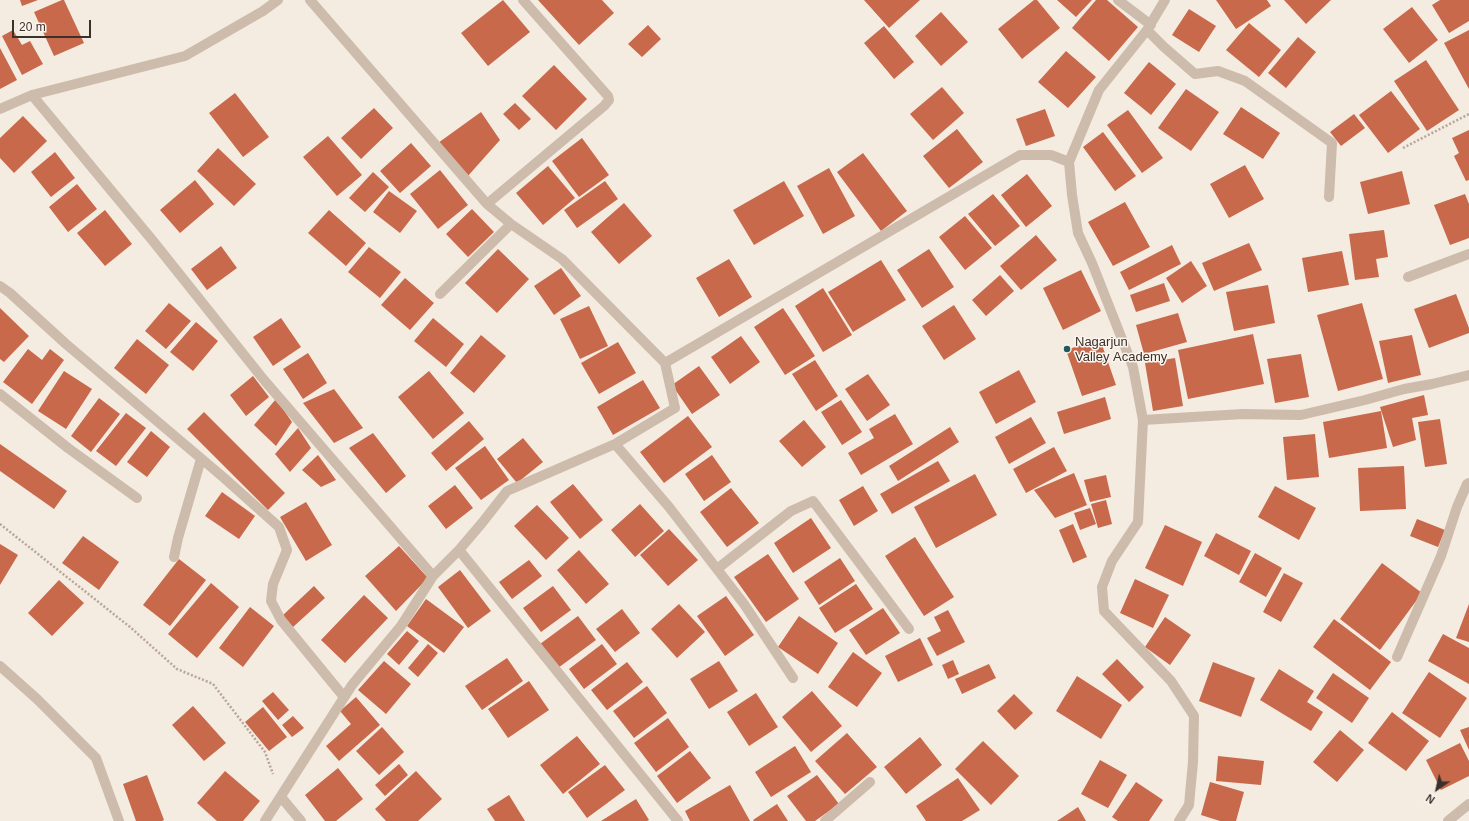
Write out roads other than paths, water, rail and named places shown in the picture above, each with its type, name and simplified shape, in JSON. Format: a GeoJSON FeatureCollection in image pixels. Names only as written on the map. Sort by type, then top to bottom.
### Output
{"type":"FeatureCollection","features":[{"type":"Feature","properties":{"kind":"street"},"geometry":{"type":"LineString","coordinates":[[0,109],[32,95],[185,56],[263,11],[278,0]]}},
{"type":"Feature","properties":{"kind":"street"},"geometry":{"type":"LineString","coordinates":[[265,821],[352,685],[401,626],[432,576],[459,550],[507,491],[615,444],[675,408],[665,364],[562,259],[511,224],[487,204],[310,0]]}},
{"type":"Feature","properties":{"kind":"street"},"geometry":{"type":"LineString","coordinates":[[487,204],[604,106],[609,100],[608,96],[523,0]]}},
{"type":"Feature","properties":{"kind":"street"},"geometry":{"type":"LineString","coordinates":[[1118,0],[1149,27],[1164,48],[1195,74],[1218,71],[1245,81],[1332,143],[1329,197]]}},
{"type":"Feature","properties":{"kind":"street"},"geometry":{"type":"LineString","coordinates":[[1165,0],[1149,27],[1099,90],[1069,162],[1078,233],[1092,263],[1133,367],[1143,420],[1138,522],[1112,561],[1102,587],[1104,611],[1171,681],[1194,716],[1194,762],[1189,805],[1179,821]]}},
{"type":"Feature","properties":{"kind":"street"},"geometry":{"type":"LineString","coordinates":[[32,95],[153,241],[264,380],[432,576]]}},
{"type":"Feature","properties":{"kind":"street"},"geometry":{"type":"LineString","coordinates":[[665,364],[1020,155],[1051,155],[1069,162]]}},
{"type":"Feature","properties":{"kind":"street"},"geometry":{"type":"LineString","coordinates":[[440,294],[511,224]]}},
{"type":"Feature","properties":{"kind":"street"},"geometry":{"type":"LineString","coordinates":[[1408,277],[1469,254]]}},
{"type":"Feature","properties":{"kind":"street"},"geometry":{"type":"LineString","coordinates":[[0,286],[10,293],[66,344],[224,477],[279,527],[286,550],[273,584],[271,601],[281,620],[344,697]]}},
{"type":"Feature","properties":{"kind":"street"},"geometry":{"type":"LineString","coordinates":[[1143,420],[1243,414],[1302,415],[1404,389],[1469,376]]}},
{"type":"Feature","properties":{"kind":"street"},"geometry":{"type":"LineString","coordinates":[[0,394],[68,448],[137,498]]}},
{"type":"Feature","properties":{"kind":"street"},"geometry":{"type":"LineString","coordinates":[[615,444],[669,507],[744,604],[793,678]]}},
{"type":"Feature","properties":{"kind":"street"},"geometry":{"type":"LineString","coordinates":[[174,557],[201,459]]}},
{"type":"Feature","properties":{"kind":"street"},"geometry":{"type":"LineString","coordinates":[[1397,657],[1441,556],[1457,507],[1467,484],[1469,483]]}},
{"type":"Feature","properties":{"kind":"street"},"geometry":{"type":"LineString","coordinates":[[717,569],[791,511],[813,500],[909,629]]}},
{"type":"Feature","properties":{"kind":"street"},"geometry":{"type":"LineString","coordinates":[[459,550],[678,821]]}},
{"type":"Feature","properties":{"kind":"street"},"geometry":{"type":"LineString","coordinates":[[0,666],[37,699],[96,758],[119,821]]}},
{"type":"Feature","properties":{"kind":"street"},"geometry":{"type":"LineString","coordinates":[[826,821],[870,782]]}},
{"type":"Feature","properties":{"kind":"street"},"geometry":{"type":"LineString","coordinates":[[281,797],[301,821]]}},
{"type":"Feature","properties":{"kind":"street"},"geometry":{"type":"LineString","coordinates":[[1448,821],[1469,804]]}},
{"type":"Feature","properties":{"kind":"place","name":"Nagarjun Valley Academy"},"geometry":{"type":"Point","coordinates":[1067,349]}}]}
